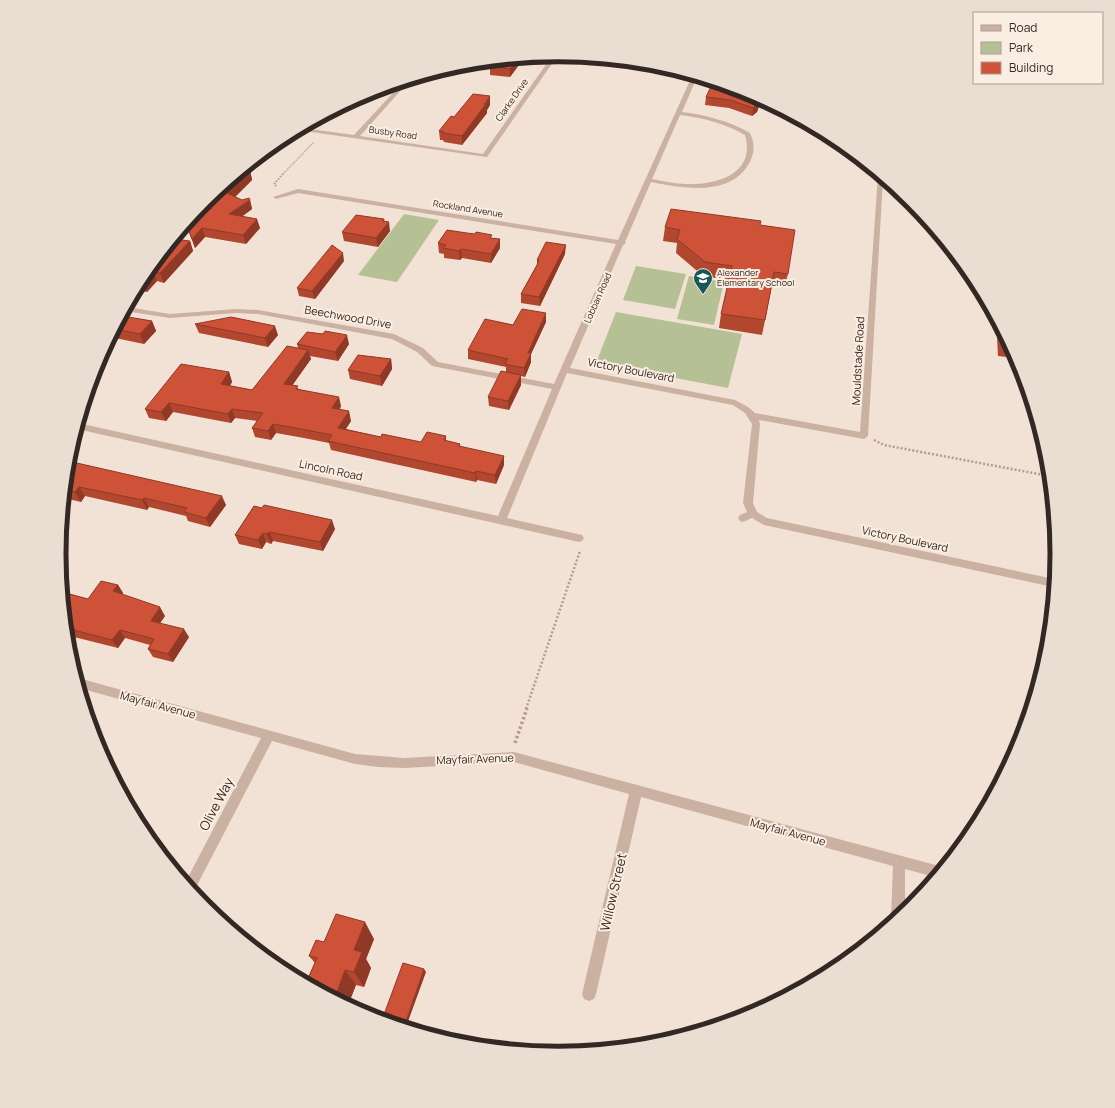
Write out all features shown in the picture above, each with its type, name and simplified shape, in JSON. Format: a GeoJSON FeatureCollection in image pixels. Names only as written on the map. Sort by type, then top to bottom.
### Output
{"type":"FeatureCollection","features":[{"type":"Feature","properties":{"kind":"street","name":"Clarke Drive"},"geometry":{"type":"LineString","coordinates":[[485,156],[550,62]]}},
{"type":"Feature","properties":{"kind":"street","name":"Lobban Road"},"geometry":{"type":"LineString","coordinates":[[501,520],[557,387],[566,370],[692,81]]}},
{"type":"Feature","properties":{"kind":"street"},"geometry":{"type":"LineString","coordinates":[[356,137],[403,87]]}},
{"type":"Feature","properties":{"kind":"street"},"geometry":{"type":"LineString","coordinates":[[649,180],[686,186],[719,183],[738,175],[746,164],[752,148],[748,134],[733,125],[719,120],[679,113]]}},
{"type":"Feature","properties":{"kind":"street","name":"Busby Road"},"geometry":{"type":"LineString","coordinates":[[308,130],[485,156]]}},
{"type":"Feature","properties":{"kind":"street","name":"Mouldstade Road"},"geometry":{"type":"LineString","coordinates":[[864,436],[880,182]]}},
{"type":"Feature","properties":{"kind":"street","name":"Rockland Avenue"},"geometry":{"type":"LineString","coordinates":[[276,197],[285,195],[297,196],[311,193],[622,243]]}},
{"type":"Feature","properties":{"kind":"street","name":"Beechwood Drive"},"geometry":{"type":"LineString","coordinates":[[130,310],[170,316],[222,312],[258,312],[394,337],[420,350],[435,364],[557,387]]}},
{"type":"Feature","properties":{"kind":"street","name":"Victory Boulevard"},"geometry":{"type":"LineString","coordinates":[[566,370],[735,402],[746,408],[754,416],[756,424],[748,516],[764,521],[1048,582]]}},
{"type":"Feature","properties":{"kind":"street"},"geometry":{"type":"LineString","coordinates":[[754,416],[864,436]]}},
{"type":"Feature","properties":{"kind":"street","name":"Lincoln Road"},"geometry":{"type":"LineString","coordinates":[[82,427],[579,538]]}},
{"type":"Feature","properties":{"kind":"street","name":"Mayfair Avenue"},"geometry":{"type":"LineString","coordinates":[[83,684],[355,759],[404,763],[514,757],[933,871]]}},
{"type":"Feature","properties":{"kind":"street","name":"Olive Way"},"geometry":{"type":"LineString","coordinates":[[192,882],[269,735]]}},
{"type":"Feature","properties":{"kind":"street","name":"Willow Street"},"geometry":{"type":"LineString","coordinates":[[589,994],[636,791]]}},
{"type":"Feature","properties":{"kind":"street"},"geometry":{"type":"LineString","coordinates":[[898,909],[899,862]]}},
{"type":"Feature","properties":{"kind":"path"},"geometry":{"type":"LineString","coordinates":[[281,186],[276,186],[274,184],[323,132]]}},
{"type":"Feature","properties":{"kind":"path"},"geometry":{"type":"LineString","coordinates":[[864,436],[884,445],[1043,475]]}},
{"type":"Feature","properties":{"kind":"path"},"geometry":{"type":"LineString","coordinates":[[514,757],[518,736],[580,550],[579,538]]}},
{"type":"Feature","properties":{"kind":"green space"},"geometry":{"type":"Polygon","coordinates":[[[404,214],[439,220],[397,282],[358,275],[404,214]]]}},
{"type":"Feature","properties":{"kind":"green space"},"geometry":{"type":"Polygon","coordinates":[[[636,266],[686,274],[675,309],[623,300],[636,266]]]}},
{"type":"Feature","properties":{"kind":"green space"},"geometry":{"type":"Polygon","coordinates":[[[689,276],[724,282],[714,325],[677,319],[689,276]]]}},
{"type":"Feature","properties":{"kind":"green space"},"geometry":{"type":"Polygon","coordinates":[[[616,312],[742,334],[728,388],[596,363],[616,312]]]}},
{"type":"Feature","properties":{"kind":"building"},"geometry":{"type":"Polygon","coordinates":[[[513,64],[510,69],[492,66],[513,64]]]}},
{"type":"Feature","properties":{"kind":"building"},"geometry":{"type":"Polygon","coordinates":[[[711,87],[757,104],[753,108],[730,100],[706,97],[711,87]]]}},
{"type":"Feature","properties":{"kind":"building"},"geometry":{"type":"Polygon","coordinates":[[[473,94],[490,96],[484,104],[486,104],[462,136],[439,131],[451,116],[454,117],[473,94]]]}},
{"type":"Feature","properties":{"kind":"building"},"geometry":{"type":"Polygon","coordinates":[[[248,172],[227,193],[242,200],[249,198],[250,200],[229,214],[257,219],[243,235],[202,228],[192,239],[188,230],[207,210],[212,208],[209,207],[248,172]]]}},
{"type":"Feature","properties":{"kind":"building"},"geometry":{"type":"Polygon","coordinates":[[[671,209],[761,221],[760,225],[795,230],[788,274],[774,272],[765,320],[721,314],[732,266],[705,262],[677,239],[680,230],[665,227],[671,209]]]}},
{"type":"Feature","properties":{"kind":"building"},"geometry":{"type":"Polygon","coordinates":[[[356,215],[384,219],[383,221],[389,222],[376,238],[342,232],[356,215]]]}},
{"type":"Feature","properties":{"kind":"building"},"geometry":{"type":"Polygon","coordinates":[[[447,230],[475,234],[476,232],[492,235],[490,238],[500,239],[491,254],[461,249],[459,251],[443,248],[446,245],[438,243],[447,230]]]}},
{"type":"Feature","properties":{"kind":"building"},"geometry":{"type":"Polygon","coordinates":[[[180,240],[190,241],[160,273],[154,272],[180,240]]]}},
{"type":"Feature","properties":{"kind":"building"},"geometry":{"type":"Polygon","coordinates":[[[546,242],[566,245],[539,297],[521,294],[537,265],[539,260],[537,260],[546,242]]]}},
{"type":"Feature","properties":{"kind":"building"},"geometry":{"type":"Polygon","coordinates":[[[332,245],[343,253],[312,291],[297,288],[332,245]]]}},
{"type":"Feature","properties":{"kind":"building"},"geometry":{"type":"Polygon","coordinates":[[[522,309],[546,313],[528,353],[531,353],[524,368],[505,364],[508,359],[468,350],[485,319],[513,325],[522,309]]]}},
{"type":"Feature","properties":{"kind":"building"},"geometry":{"type":"Polygon","coordinates":[[[126,317],[152,321],[140,334],[119,330],[126,317]]]}},
{"type":"Feature","properties":{"kind":"building"},"geometry":{"type":"Polygon","coordinates":[[[231,317],[275,326],[265,338],[195,324],[231,317]]]}},
{"type":"Feature","properties":{"kind":"building"},"geometry":{"type":"Polygon","coordinates":[[[325,331],[347,335],[335,352],[297,344],[307,332],[323,334],[325,331]]]}},
{"type":"Feature","properties":{"kind":"building"},"geometry":{"type":"Polygon","coordinates":[[[287,346],[308,350],[284,384],[298,386],[296,389],[339,397],[332,408],[349,411],[338,428],[381,437],[382,434],[421,442],[427,432],[446,436],[444,440],[460,444],[459,446],[504,456],[495,475],[476,471],[475,473],[328,441],[332,435],[301,429],[273,424],[268,431],[252,428],[263,413],[232,409],[228,414],[169,403],[161,412],[145,409],[181,364],[229,372],[221,384],[252,390],[287,346]]]}},
{"type":"Feature","properties":{"kind":"building"},"geometry":{"type":"Polygon","coordinates":[[[358,355],[391,359],[380,376],[348,370],[358,355]]]}},
{"type":"Feature","properties":{"kind":"building"},"geometry":{"type":"Polygon","coordinates":[[[501,371],[521,375],[508,401],[488,397],[501,371]]]}},
{"type":"Feature","properties":{"kind":"building"},"geometry":{"type":"Polygon","coordinates":[[[74,462],[222,496],[206,518],[184,512],[187,508],[144,498],[142,500],[79,487],[75,492],[70,491],[74,462]]]}},
{"type":"Feature","properties":{"kind":"building"},"geometry":{"type":"Polygon","coordinates":[[[264,505],[332,520],[320,542],[269,532],[267,534],[263,533],[258,540],[235,535],[254,506],[262,508],[264,505]]]}},
{"type":"Feature","properties":{"kind":"building"},"geometry":{"type":"Polygon","coordinates":[[[101,581],[118,585],[113,591],[160,607],[151,621],[184,629],[168,654],[148,649],[154,639],[120,630],[112,640],[72,630],[68,594],[88,599],[101,581]]]}},
{"type":"Feature","properties":{"kind":"building"},"geometry":{"type":"Polygon","coordinates":[[[336,914],[365,922],[354,950],[362,952],[354,972],[345,970],[337,993],[308,978],[317,958],[309,956],[316,940],[324,942],[336,914]]]}},
{"type":"Feature","properties":{"kind":"building"},"geometry":{"type":"Polygon","coordinates":[[[403,963],[424,969],[406,1022],[384,1015],[403,963]]]}},
{"type":"Feature","properties":{"kind":"place","name":"Alexander Elementary School"},"geometry":{"type":"Point","coordinates":[703,295]}}]}
